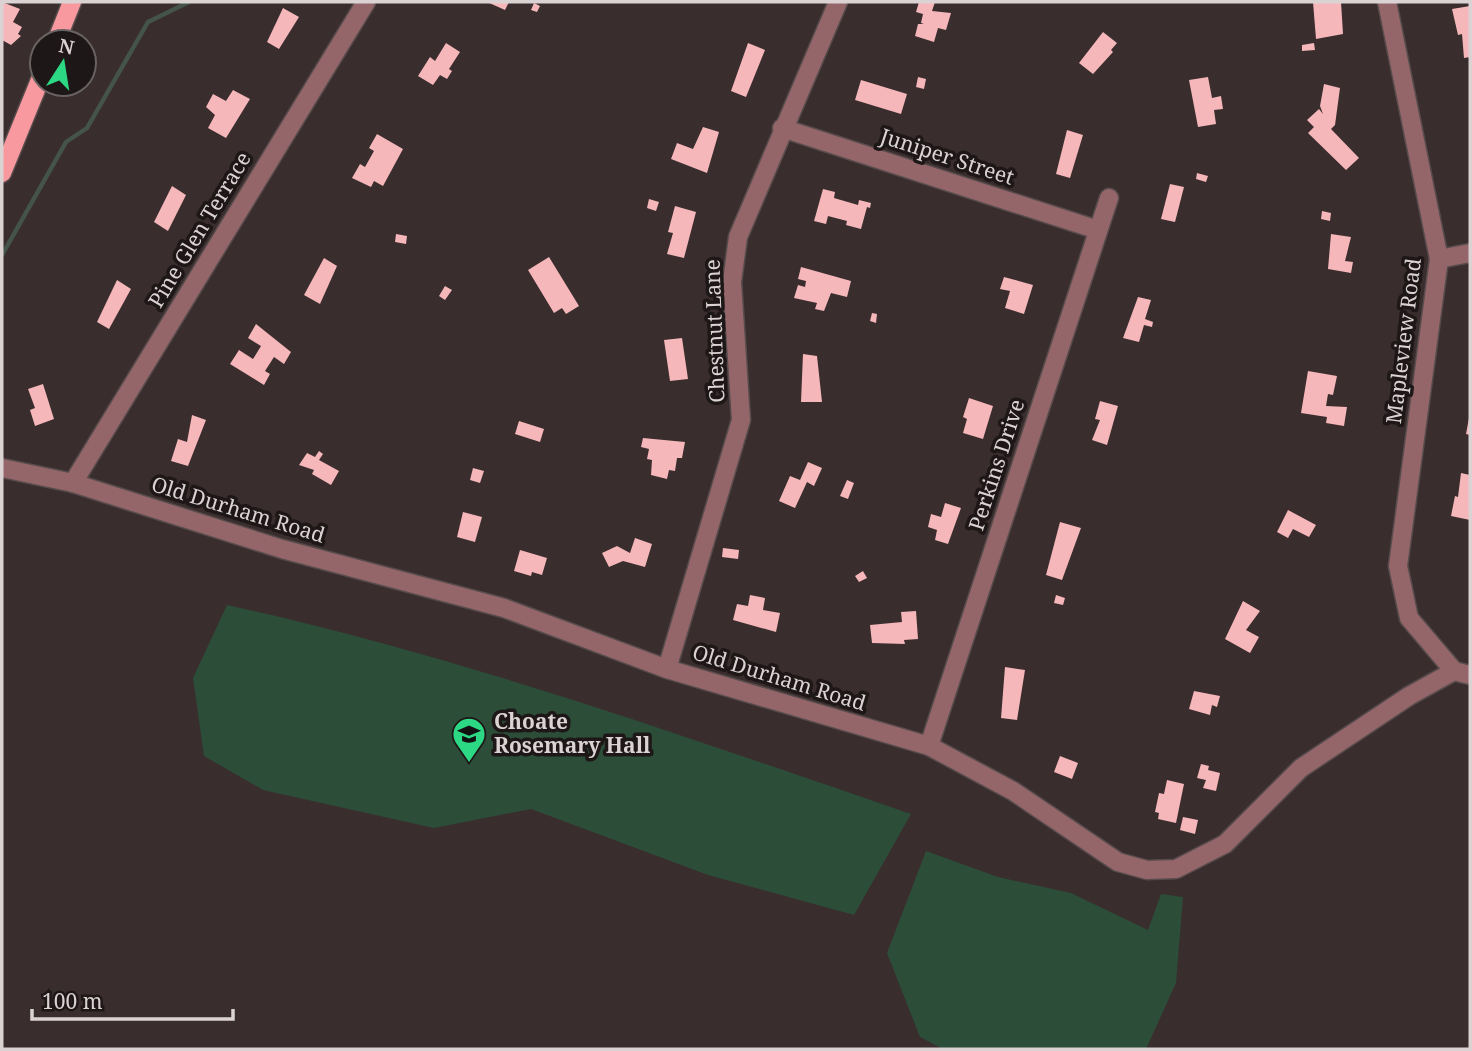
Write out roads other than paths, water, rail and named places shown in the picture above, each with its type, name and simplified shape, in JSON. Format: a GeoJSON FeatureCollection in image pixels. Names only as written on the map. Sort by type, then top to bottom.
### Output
{"type":"FeatureCollection","features":[{"type":"Feature","properties":{"kind":"main road"},"geometry":{"type":"LineString","coordinates":[[62,28],[72,2]]}},
{"type":"Feature","properties":{"kind":"main road"},"geometry":{"type":"LineString","coordinates":[[2,173],[33,98]]}},
{"type":"Feature","properties":{"kind":"street","name":"Pine Glen Terrace"},"geometry":{"type":"LineString","coordinates":[[73,482],[366,2]]}},
{"type":"Feature","properties":{"kind":"street","name":"Chestnut Lane"},"geometry":{"type":"LineString","coordinates":[[667,669],[741,420],[732,282],[738,237],[782,128],[838,2]]}},
{"type":"Feature","properties":{"kind":"street","name":"Mapleview Road"},"geometry":{"type":"LineString","coordinates":[[1387,2],[1439,259],[1398,566],[1409,618],[1462,673]]}},
{"type":"Feature","properties":{"kind":"street","name":"Juniper Street"},"geometry":{"type":"LineString","coordinates":[[782,128],[1098,230]]}},
{"type":"Feature","properties":{"kind":"street","name":"Perkins Drive"},"geometry":{"type":"LineString","coordinates":[[929,746],[1109,198]]}},
{"type":"Feature","properties":{"kind":"street"},"geometry":{"type":"LineString","coordinates":[[1439,259],[1470,253]]}},
{"type":"Feature","properties":{"kind":"street","name":"Old Durham Road"},"geometry":{"type":"LineString","coordinates":[[2,468],[73,482],[282,549],[504,608],[667,669],[929,746],[1013,791],[1118,862],[1147,870],[1176,869],[1225,845],[1301,768],[1409,696],[1462,673]]}},
{"type":"Feature","properties":{"kind":"waterway"},"geometry":{"type":"LineString","coordinates":[[2,255],[66,142],[87,128],[148,22],[189,2]]}},
{"type":"Feature","properties":{"kind":"place","name":"Choate Rosemary Hall"},"geometry":{"type":"Point","coordinates":[469,764]}}]}
